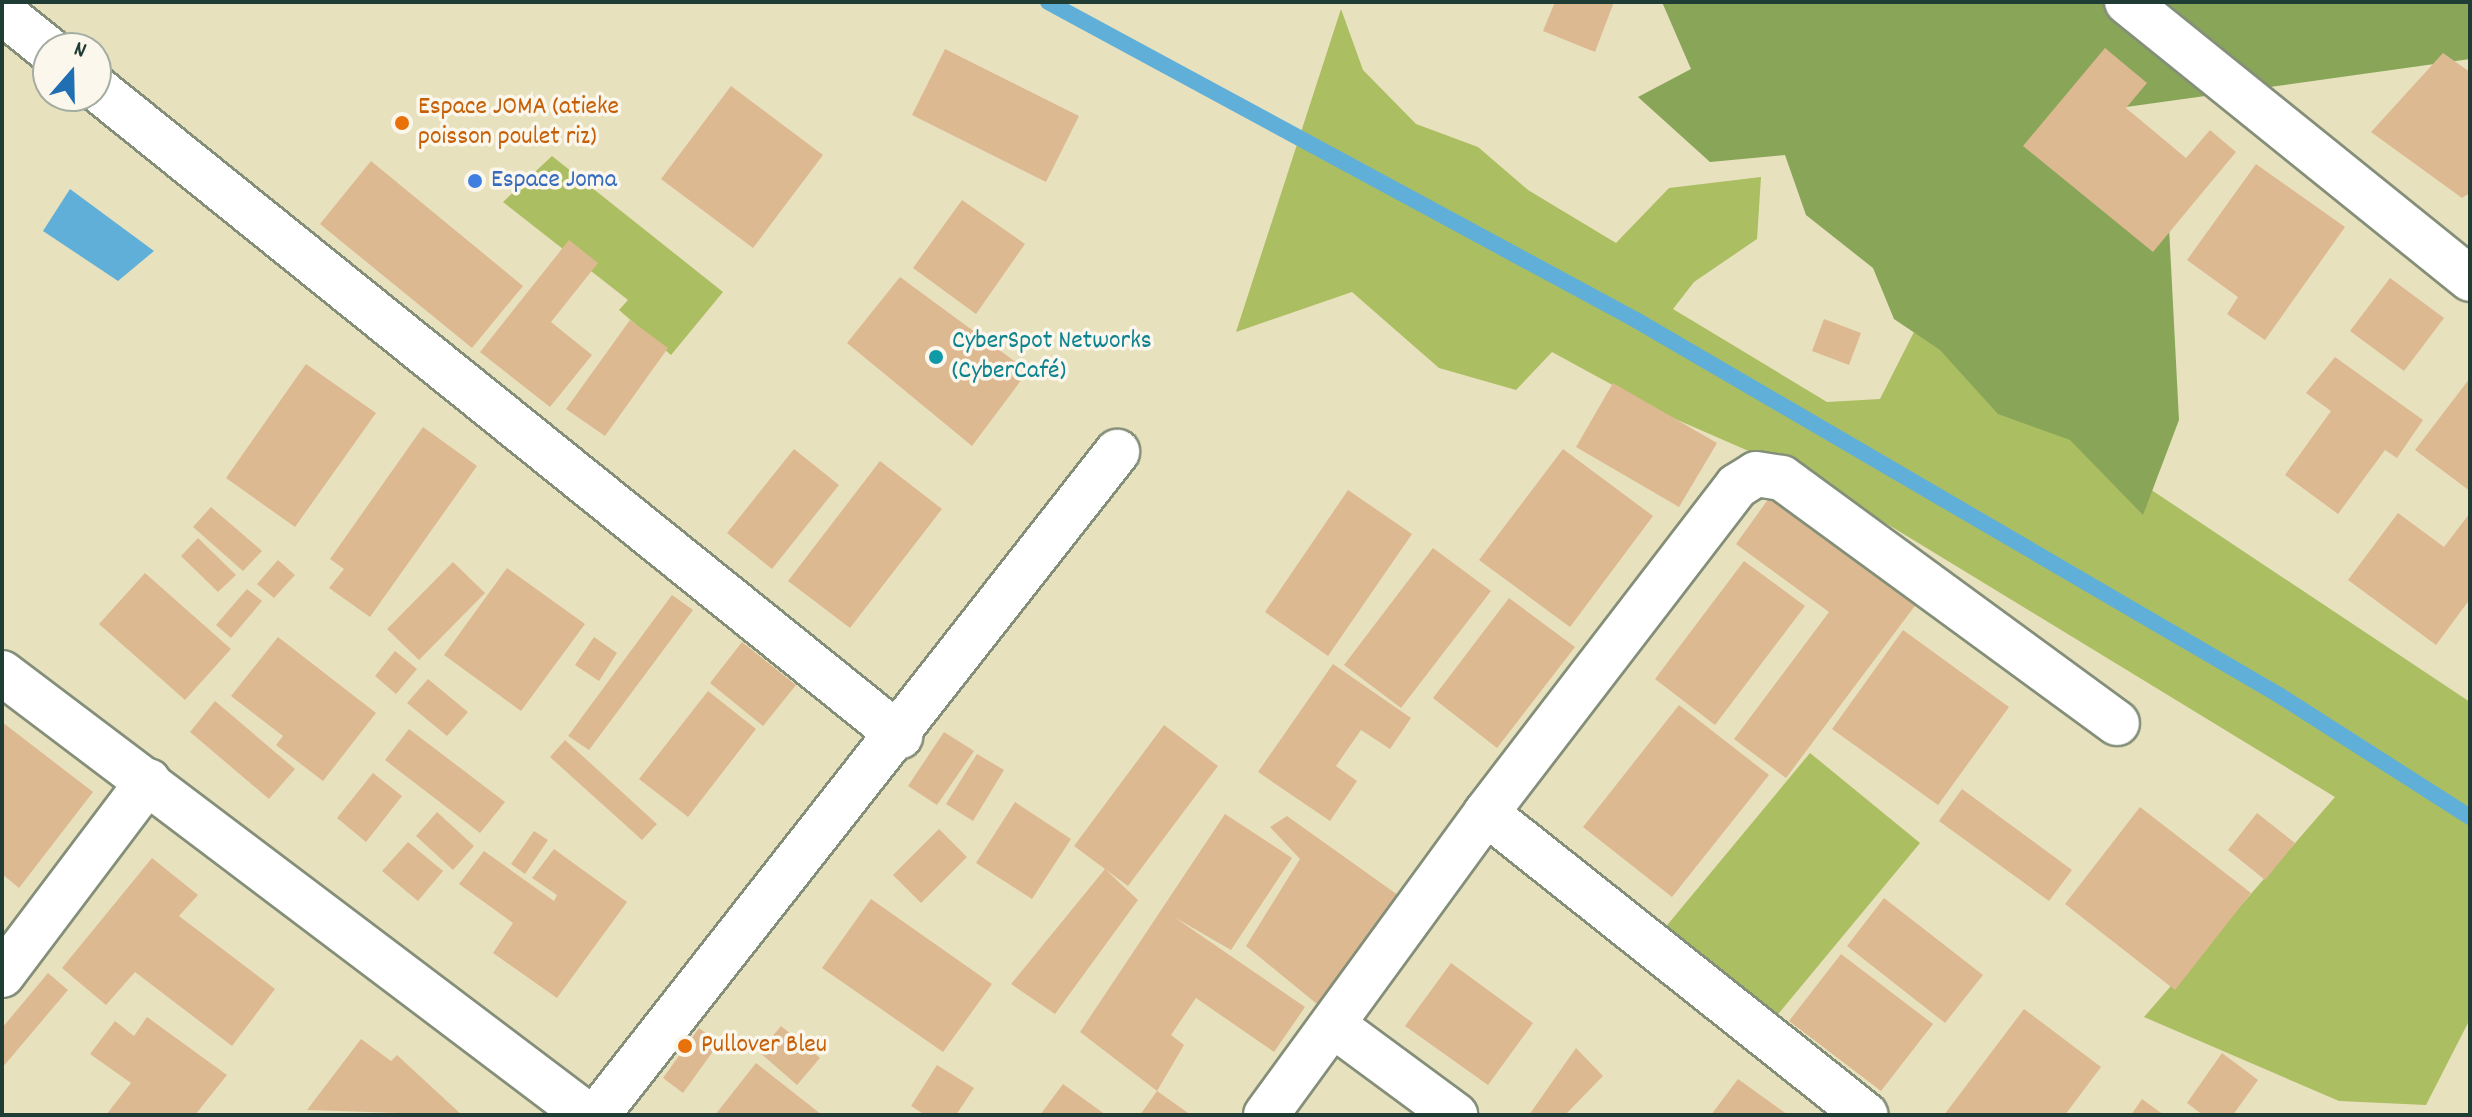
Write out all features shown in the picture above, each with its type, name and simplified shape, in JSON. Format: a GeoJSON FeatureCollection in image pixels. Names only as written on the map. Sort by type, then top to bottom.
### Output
{"type":"FeatureCollection","features":[{"type":"Feature","properties":{"kind":"street"},"geometry":{"type":"LineString","coordinates":[[2127,2],[2470,279]]}},
{"type":"Feature","properties":{"kind":"street"},"geometry":{"type":"LineString","coordinates":[[2,12],[32,36]]}},
{"type":"Feature","properties":{"kind":"street"},"geometry":{"type":"LineString","coordinates":[[112,101],[900,736]]}},
{"type":"Feature","properties":{"kind":"street"},"geometry":{"type":"LineString","coordinates":[[597,1115],[900,736],[1117,452]]}},
{"type":"Feature","properties":{"kind":"street"},"geometry":{"type":"LineString","coordinates":[[1266,1115],[1486,813],[1737,486],[1756,474],[1782,478],[2117,723]]}},
{"type":"Feature","properties":{"kind":"street"},"geometry":{"type":"LineString","coordinates":[[2,673],[587,1115]]}},
{"type":"Feature","properties":{"kind":"street"},"geometry":{"type":"LineString","coordinates":[[2,975],[148,781]]}},
{"type":"Feature","properties":{"kind":"street"},"geometry":{"type":"LineString","coordinates":[[1486,813],[1866,1115]]}},
{"type":"Feature","properties":{"kind":"street"},"geometry":{"type":"LineString","coordinates":[[1333,1025],[1455,1115]]}},
{"type":"Feature","properties":{"kind":"green space"},"geometry":{"type":"Polygon","coordinates":[[[1662,2],[2470,2],[2470,59],[2090,112],[2169,227],[2179,420],[2143,515],[2070,440],[1998,414],[1940,350],[1894,319],[1873,268],[1806,215],[1785,155],[1710,162],[1638,97],[1691,69],[1662,2]]]}},
{"type":"Feature","properties":{"kind":"green space"},"geometry":{"type":"Polygon","coordinates":[[[1341,9],[1363,70],[1416,124],[1478,147],[1528,190],[1616,243],[1669,188],[1761,177],[1757,239],[1694,282],[1673,309],[1827,402],[1880,399],[1914,332],[2470,702],[2470,1019],[2426,1105],[2339,1101],[2144,1017],[2335,797],[1815,480],[1673,418],[1552,352],[1516,390],[1439,368],[1352,292],[1236,332],[1341,9]]]}},
{"type":"Feature","properties":{"kind":"green space"},"geometry":{"type":"Polygon","coordinates":[[[552,156],[723,292],[671,355],[619,310],[628,300],[503,202],[552,156]]]}},
{"type":"Feature","properties":{"kind":"green space"},"geometry":{"type":"Polygon","coordinates":[[[1810,753],[1920,843],[1769,1025],[1659,935],[1810,753]]]}},
{"type":"Feature","properties":{"kind":"water"},"geometry":{"type":"Polygon","coordinates":[[[70,189],[154,251],[118,281],[43,231],[70,189]]]}},
{"type":"Feature","properties":{"kind":"building"},"geometry":{"type":"Polygon","coordinates":[[[1555,2],[1614,2],[1595,52],[1543,31],[1555,2]]]}},
{"type":"Feature","properties":{"kind":"building"},"geometry":{"type":"Polygon","coordinates":[[[2105,48],[2147,83],[2126,108],[2186,158],[2210,130],[2236,152],[2153,252],[2023,146],[2105,48]]]}},
{"type":"Feature","properties":{"kind":"building"},"geometry":{"type":"Polygon","coordinates":[[[945,49],[1079,116],[1046,182],[912,115],[945,49]]]}},
{"type":"Feature","properties":{"kind":"building"},"geometry":{"type":"Polygon","coordinates":[[[2443,53],[2470,72],[2470,193],[2462,198],[2371,132],[2443,53]]]}},
{"type":"Feature","properties":{"kind":"building"},"geometry":{"type":"Polygon","coordinates":[[[731,86],[823,155],[753,248],[661,179],[731,86]]]}},
{"type":"Feature","properties":{"kind":"building"},"geometry":{"type":"Polygon","coordinates":[[[371,161],[523,286],[472,348],[320,224],[371,161]]]}},
{"type":"Feature","properties":{"kind":"building"},"geometry":{"type":"Polygon","coordinates":[[[2256,164],[2345,227],[2265,340],[2227,314],[2238,297],[2187,260],[2256,164]]]}},
{"type":"Feature","properties":{"kind":"building"},"geometry":{"type":"Polygon","coordinates":[[[962,200],[1025,244],[976,314],[913,268],[962,200]]]}},
{"type":"Feature","properties":{"kind":"building"},"geometry":{"type":"Polygon","coordinates":[[[569,240],[598,263],[551,322],[592,355],[550,407],[480,352],[569,240]]]}},
{"type":"Feature","properties":{"kind":"building","name":"CyberSpot Networks (CyberCafé)"},"geometry":{"type":"Polygon","coordinates":[[[900,277],[1028,371],[972,446],[847,343],[900,277]]]}},
{"type":"Feature","properties":{"kind":"building"},"geometry":{"type":"Polygon","coordinates":[[[2390,278],[2444,318],[2404,371],[2350,331],[2390,278]]]}},
{"type":"Feature","properties":{"kind":"building"},"geometry":{"type":"Polygon","coordinates":[[[1824,319],[1861,333],[1849,365],[1812,351],[1824,319]]]}},
{"type":"Feature","properties":{"kind":"building"},"geometry":{"type":"Polygon","coordinates":[[[630,320],[668,348],[605,436],[566,409],[630,320]]]}},
{"type":"Feature","properties":{"kind":"building"},"geometry":{"type":"Polygon","coordinates":[[[2335,357],[2423,420],[2397,458],[2385,450],[2338,514],[2285,475],[2331,411],[2306,393],[2335,357]]]}},
{"type":"Feature","properties":{"kind":"building"},"geometry":{"type":"Polygon","coordinates":[[[306,364],[376,413],[295,527],[226,478],[306,364]]]}},
{"type":"Feature","properties":{"kind":"building"},"geometry":{"type":"Polygon","coordinates":[[[2470,378],[2470,491],[2415,450],[2470,378]]]}},
{"type":"Feature","properties":{"kind":"building"},"geometry":{"type":"Polygon","coordinates":[[[1613,383],[1717,443],[1679,507],[1576,447],[1613,383]]]}},
{"type":"Feature","properties":{"kind":"building"},"geometry":{"type":"Polygon","coordinates":[[[423,427],[477,466],[370,617],[329,588],[344,569],[330,559],[423,427]]]}},
{"type":"Feature","properties":{"kind":"building"},"geometry":{"type":"Polygon","coordinates":[[[794,449],[839,485],[772,569],[727,533],[794,449]]]}},
{"type":"Feature","properties":{"kind":"building"},"geometry":{"type":"Polygon","coordinates":[[[1563,449],[1653,516],[1570,627],[1479,560],[1563,449]]]}},
{"type":"Feature","properties":{"kind":"building"},"geometry":{"type":"Polygon","coordinates":[[[880,461],[942,509],[850,628],[788,581],[880,461]]]}},
{"type":"Feature","properties":{"kind":"building"},"geometry":{"type":"Polygon","coordinates":[[[1777,487],[1923,595],[1786,778],[1734,739],[1829,612],[1736,544],[1777,487]]]}},
{"type":"Feature","properties":{"kind":"building"},"geometry":{"type":"Polygon","coordinates":[[[1348,490],[1412,534],[1328,656],[1265,612],[1348,490]]]}},
{"type":"Feature","properties":{"kind":"building"},"geometry":{"type":"Polygon","coordinates":[[[211,507],[262,551],[243,571],[193,527],[211,507]]]}},
{"type":"Feature","properties":{"kind":"building"},"geometry":{"type":"Polygon","coordinates":[[[2398,513],[2444,547],[2470,513],[2470,599],[2436,645],[2348,580],[2398,513]]]}},
{"type":"Feature","properties":{"kind":"building"},"geometry":{"type":"Polygon","coordinates":[[[198,538],[236,575],[218,592],[181,556],[198,538]]]}},
{"type":"Feature","properties":{"kind":"building"},"geometry":{"type":"Polygon","coordinates":[[[1433,548],[1491,591],[1401,708],[1344,665],[1433,548]]]}},
{"type":"Feature","properties":{"kind":"building"},"geometry":{"type":"Polygon","coordinates":[[[278,560],[295,575],[274,598],[257,584],[278,560]]]}},
{"type":"Feature","properties":{"kind":"building"},"geometry":{"type":"Polygon","coordinates":[[[1744,561],[1805,606],[1715,725],[1655,679],[1744,561]]]}},
{"type":"Feature","properties":{"kind":"building"},"geometry":{"type":"Polygon","coordinates":[[[453,562],[485,593],[419,660],[387,629],[453,562]]]}},
{"type":"Feature","properties":{"kind":"building"},"geometry":{"type":"Polygon","coordinates":[[[507,568],[585,624],[521,711],[444,655],[507,568]]]}},
{"type":"Feature","properties":{"kind":"building"},"geometry":{"type":"Polygon","coordinates":[[[145,573],[231,649],[185,700],[99,624],[145,573]]]}},
{"type":"Feature","properties":{"kind":"building"},"geometry":{"type":"Polygon","coordinates":[[[247,589],[262,601],[231,638],[216,625],[247,589]]]}},
{"type":"Feature","properties":{"kind":"building"},"geometry":{"type":"Polygon","coordinates":[[[672,595],[693,610],[589,750],[568,736],[672,595]]]}},
{"type":"Feature","properties":{"kind":"building"},"geometry":{"type":"Polygon","coordinates":[[[1509,598],[1575,647],[1497,748],[1433,698],[1509,598]]]}},
{"type":"Feature","properties":{"kind":"building"},"geometry":{"type":"Polygon","coordinates":[[[1903,630],[2009,707],[1938,805],[1832,729],[1903,630]]]}},
{"type":"Feature","properties":{"kind":"building"},"geometry":{"type":"Polygon","coordinates":[[[278,637],[376,713],[323,781],[276,745],[283,736],[231,696],[278,637]]]}},
{"type":"Feature","properties":{"kind":"building"},"geometry":{"type":"Polygon","coordinates":[[[594,637],[617,653],[599,681],[575,665],[594,637]]]}},
{"type":"Feature","properties":{"kind":"building"},"geometry":{"type":"Polygon","coordinates":[[[742,642],[796,685],[763,726],[710,683],[742,642]]]}},
{"type":"Feature","properties":{"kind":"building"},"geometry":{"type":"Polygon","coordinates":[[[395,651],[417,669],[396,694],[375,676],[395,651]]]}},
{"type":"Feature","properties":{"kind":"building"},"geometry":{"type":"Polygon","coordinates":[[[1333,664],[1411,718],[1390,749],[1361,730],[1336,766],[1357,781],[1330,821],[1258,772],[1333,664]]]}},
{"type":"Feature","properties":{"kind":"building"},"geometry":{"type":"Polygon","coordinates":[[[428,679],[468,712],[447,736],[407,703],[428,679]]]}},
{"type":"Feature","properties":{"kind":"building"},"geometry":{"type":"Polygon","coordinates":[[[708,691],[756,729],[688,817],[639,779],[708,691]]]}},
{"type":"Feature","properties":{"kind":"building"},"geometry":{"type":"Polygon","coordinates":[[[215,701],[295,769],[269,799],[190,732],[215,701]]]}},
{"type":"Feature","properties":{"kind":"building"},"geometry":{"type":"Polygon","coordinates":[[[1679,705],[1769,775],[1672,897],[1583,827],[1679,705]]]}},
{"type":"Feature","properties":{"kind":"building"},"geometry":{"type":"Polygon","coordinates":[[[2,722],[93,792],[19,888],[2,874],[2,722]]]}},
{"type":"Feature","properties":{"kind":"building"},"geometry":{"type":"Polygon","coordinates":[[[1164,725],[1218,766],[1128,886],[1074,846],[1164,725]]]}},
{"type":"Feature","properties":{"kind":"building"},"geometry":{"type":"Polygon","coordinates":[[[409,729],[505,802],[480,833],[385,760],[409,729]]]}},
{"type":"Feature","properties":{"kind":"building"},"geometry":{"type":"Polygon","coordinates":[[[944,732],[974,751],[937,805],[908,786],[944,732]]]}},
{"type":"Feature","properties":{"kind":"building"},"geometry":{"type":"Polygon","coordinates":[[[565,740],[657,824],[642,840],[550,757],[565,740]]]}},
{"type":"Feature","properties":{"kind":"building"},"geometry":{"type":"Polygon","coordinates":[[[977,754],[1004,770],[973,821],[946,804],[977,754]]]}},
{"type":"Feature","properties":{"kind":"building"},"geometry":{"type":"Polygon","coordinates":[[[373,773],[402,796],[366,842],[337,818],[373,773]]]}},
{"type":"Feature","properties":{"kind":"building"},"geometry":{"type":"Polygon","coordinates":[[[1962,789],[2072,870],[2049,901],[1939,821],[1962,789]]]}},
{"type":"Feature","properties":{"kind":"building"},"geometry":{"type":"Polygon","coordinates":[[[1015,802],[1071,839],[1032,899],[976,863],[1015,802]]]}},
{"type":"Feature","properties":{"kind":"building"},"geometry":{"type":"Polygon","coordinates":[[[2140,807],[2251,893],[2175,990],[2065,904],[2140,807]]]}},
{"type":"Feature","properties":{"kind":"building"},"geometry":{"type":"Polygon","coordinates":[[[437,812],[474,846],[453,870],[416,836],[437,812]]]}},
{"type":"Feature","properties":{"kind":"building"},"geometry":{"type":"Polygon","coordinates":[[[2257,813],[2295,843],[2265,880],[2228,850],[2257,813]]]}},
{"type":"Feature","properties":{"kind":"building"},"geometry":{"type":"Polygon","coordinates":[[[1225,814],[1292,858],[1231,950],[1174,917],[1305,1007],[1274,1052],[1196,998],[1171,1035],[1184,1045],[1157,1091],[1080,1032],[1225,814]]]}},
{"type":"Feature","properties":{"kind":"building"},"geometry":{"type":"Polygon","coordinates":[[[1287,816],[1402,898],[1317,1004],[1246,946],[1300,859],[1270,827],[1287,816]]]}},
{"type":"Feature","properties":{"kind":"building"},"geometry":{"type":"Polygon","coordinates":[[[939,829],[967,857],[921,903],[893,875],[939,829]]]}},
{"type":"Feature","properties":{"kind":"building"},"geometry":{"type":"Polygon","coordinates":[[[534,831],[548,840],[525,874],[511,864],[534,831]]]}},
{"type":"Feature","properties":{"kind":"building"},"geometry":{"type":"Polygon","coordinates":[[[408,842],[443,871],[418,901],[382,871],[408,842]]]}},
{"type":"Feature","properties":{"kind":"building"},"geometry":{"type":"Polygon","coordinates":[[[554,849],[627,902],[557,998],[493,953],[513,923],[459,884],[484,851],[554,901],[557,895],[532,878],[554,849]]]}},
{"type":"Feature","properties":{"kind":"building"},"geometry":{"type":"Polygon","coordinates":[[[152,858],[198,895],[179,916],[275,989],[232,1046],[135,972],[106,1005],[62,968],[152,858]]]}},
{"type":"Feature","properties":{"kind":"building"},"geometry":{"type":"Polygon","coordinates":[[[1105,869],[1138,900],[1055,1014],[1011,984],[1105,869]]]}},
{"type":"Feature","properties":{"kind":"building"},"geometry":{"type":"Polygon","coordinates":[[[1884,898],[1983,975],[1945,1023],[1847,946],[1884,898]]]}},
{"type":"Feature","properties":{"kind":"building"},"geometry":{"type":"Polygon","coordinates":[[[871,899],[992,984],[943,1052],[822,968],[871,899]]]}},
{"type":"Feature","properties":{"kind":"building"},"geometry":{"type":"Polygon","coordinates":[[[1841,954],[1933,1024],[1881,1091],[1789,1021],[1841,954]]]}},
{"type":"Feature","properties":{"kind":"building"},"geometry":{"type":"Polygon","coordinates":[[[1451,963],[1533,1023],[1488,1085],[1405,1026],[1451,963]]]}},
{"type":"Feature","properties":{"kind":"building"},"geometry":{"type":"Polygon","coordinates":[[[48,973],[68,990],[2,1068],[2,1028],[48,973]]]}},
{"type":"Feature","properties":{"kind":"building"},"geometry":{"type":"Polygon","coordinates":[[[2024,1009],[2101,1067],[2065,1115],[1944,1115],[2024,1009]]]}},
{"type":"Feature","properties":{"kind":"building"},"geometry":{"type":"Polygon","coordinates":[[[147,1017],[227,1075],[195,1115],[106,1115],[131,1083],[90,1054],[115,1021],[134,1036],[147,1017]]]}},
{"type":"Feature","properties":{"kind":"building"},"geometry":{"type":"Polygon","coordinates":[[[781,1026],[820,1058],[797,1085],[759,1052],[781,1026]]]}},
{"type":"Feature","properties":{"kind":"building"},"geometry":{"type":"Polygon","coordinates":[[[699,1028],[719,1043],[683,1093],[663,1078],[699,1028]]]}},
{"type":"Feature","properties":{"kind":"building"},"geometry":{"type":"Polygon","coordinates":[[[361,1039],[391,1061],[397,1055],[462,1115],[307,1110],[361,1039]]]}},
{"type":"Feature","properties":{"kind":"building"},"geometry":{"type":"Polygon","coordinates":[[[1576,1048],[1603,1076],[1565,1115],[1529,1115],[1576,1048]]]}},
{"type":"Feature","properties":{"kind":"building"},"geometry":{"type":"Polygon","coordinates":[[[2222,1053],[2258,1080],[2233,1115],[2203,1115],[2187,1103],[2222,1053]]]}},
{"type":"Feature","properties":{"kind":"building"},"geometry":{"type":"Polygon","coordinates":[[[756,1063],[822,1115],[715,1115],[756,1063]]]}},
{"type":"Feature","properties":{"kind":"building"},"geometry":{"type":"Polygon","coordinates":[[[937,1065],[974,1088],[956,1115],[925,1115],[911,1106],[937,1065]]]}},
{"type":"Feature","properties":{"kind":"building"},"geometry":{"type":"Polygon","coordinates":[[[1738,1079],[1788,1115],[1711,1115],[1738,1079]]]}},
{"type":"Feature","properties":{"kind":"building"},"geometry":{"type":"Polygon","coordinates":[[[1063,1084],[1106,1115],[1040,1115],[1063,1084]]]}},
{"type":"Feature","properties":{"kind":"building"},"geometry":{"type":"Polygon","coordinates":[[[1157,1091],[1191,1115],[1140,1115],[1157,1091]]]}},
{"type":"Feature","properties":{"kind":"building"},"geometry":{"type":"Polygon","coordinates":[[[2142,1099],[2164,1115],[2131,1115],[2142,1099]]]}},
{"type":"Feature","properties":{"kind":"waterway"},"geometry":{"type":"LineString","coordinates":[[1048,2],[1636,320],[2279,695],[2470,817]]}},
{"type":"Feature","properties":{"kind":"place","name":"Espace JOMA (atieke poisson poulet riz)"},"geometry":{"type":"Point","coordinates":[402,123]}},
{"type":"Feature","properties":{"kind":"place","name":"Espace Joma"},"geometry":{"type":"Point","coordinates":[475,181]}},
{"type":"Feature","properties":{"kind":"place","name":"CyberSpot Networks (CyberCafé)"},"geometry":{"type":"Point","coordinates":[936,357]}},
{"type":"Feature","properties":{"kind":"place","name":"Pullover Bleu"},"geometry":{"type":"Point","coordinates":[685,1046]}}]}
